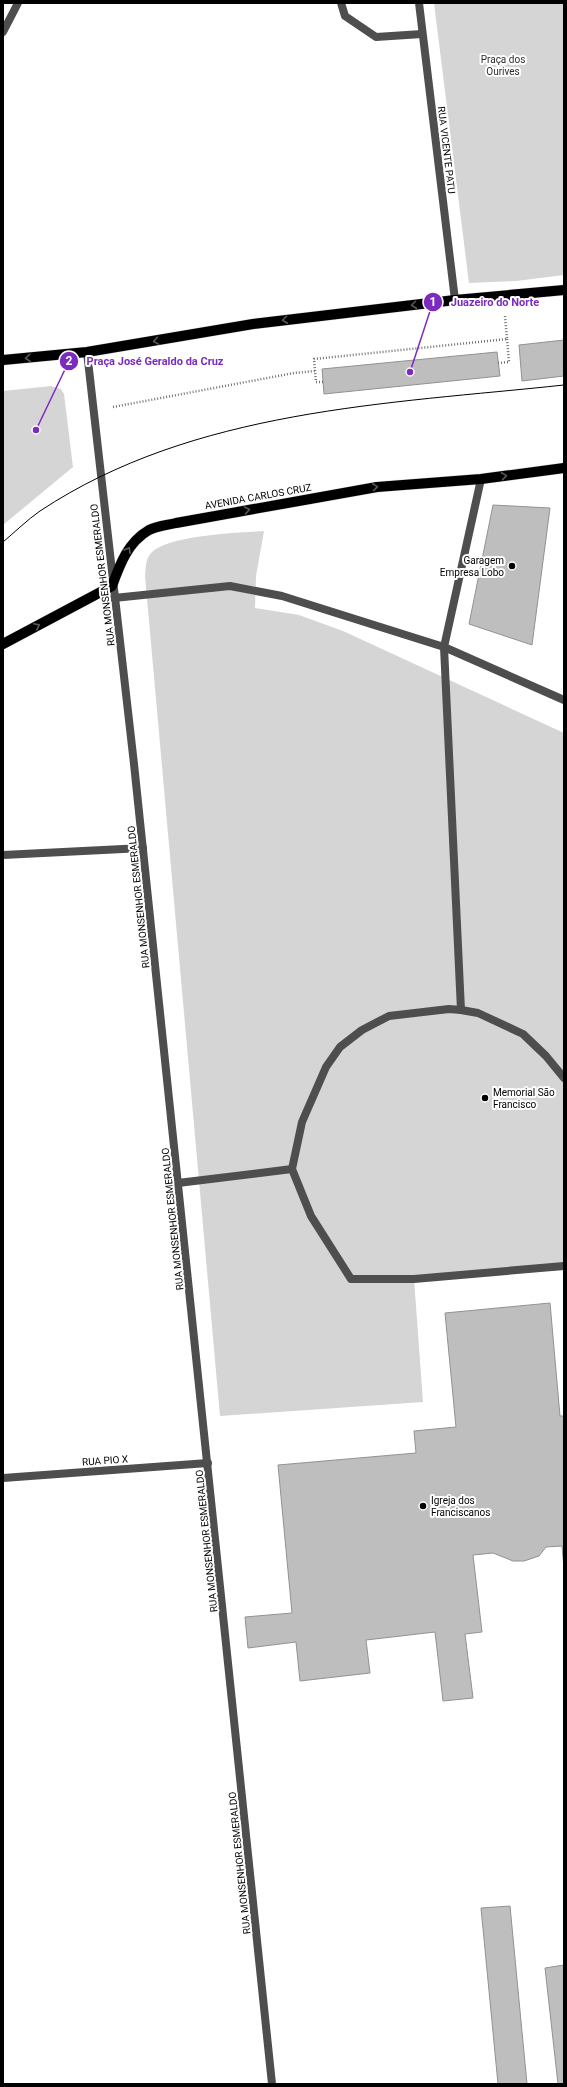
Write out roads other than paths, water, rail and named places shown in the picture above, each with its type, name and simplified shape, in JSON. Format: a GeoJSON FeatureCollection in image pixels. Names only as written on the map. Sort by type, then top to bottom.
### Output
{"type":"FeatureCollection","features":[{"type":"Feature","properties":{"kind":"main road"},"geometry":{"type":"LineString","coordinates":[[3,360],[87,352],[253,324],[455,300],[564,290]]}},
{"type":"Feature","properties":{"kind":"main road","name":"AVENIDA CARLOS CRUZ"},"geometry":{"type":"LineString","coordinates":[[112,586],[121,563],[132,543],[150,530],[176,523],[377,487],[482,479],[564,468]]}},
{"type":"Feature","properties":{"kind":"main road"},"geometry":{"type":"LineString","coordinates":[[3,644],[112,586]]}},
{"type":"Feature","properties":{"kind":"street"},"geometry":{"type":"LineString","coordinates":[[3,32],[18,3]]}},
{"type":"Feature","properties":{"kind":"street"},"geometry":{"type":"LineString","coordinates":[[341,3],[345,16],[376,37],[422,34]]}},
{"type":"Feature","properties":{"kind":"street","name":"RUA VICENTE PATU"},"geometry":{"type":"LineString","coordinates":[[419,3],[455,300]]}},
{"type":"Feature","properties":{"kind":"street","name":"RUA MONSENHOR ESMERALDO"},"geometry":{"type":"LineString","coordinates":[[87,352],[92,410],[143,848],[272,2084]]}},
{"type":"Feature","properties":{"kind":"street"},"geometry":{"type":"LineString","coordinates":[[460,1010],[444,647],[482,479]]}},
{"type":"Feature","properties":{"kind":"street"},"geometry":{"type":"LineString","coordinates":[[114,598],[230,586],[282,596],[444,647],[564,700]]}},
{"type":"Feature","properties":{"kind":"street"},"geometry":{"type":"LineString","coordinates":[[3,855],[143,848]]}},
{"type":"Feature","properties":{"kind":"street"},"geometry":{"type":"LineString","coordinates":[[564,1078],[546,1056],[523,1034],[478,1013],[449,1009],[389,1016],[362,1030],[340,1047],[326,1067],[302,1122],[292,1169],[311,1216],[351,1279],[414,1279],[564,1266]]}},
{"type":"Feature","properties":{"kind":"street"},"geometry":{"type":"LineString","coordinates":[[178,1183],[292,1169]]}},
{"type":"Feature","properties":{"kind":"street","name":"RUA PIO X"},"geometry":{"type":"LineString","coordinates":[[3,1478],[208,1463]]}},
{"type":"Feature","properties":{"kind":"tram line"},"geometry":{"type":"LineString","coordinates":[[3,542],[40,511],[99,477],[162,451],[227,431],[293,417],[361,406],[564,385]]}},
{"type":"Feature","properties":{"kind":"place","name":"Juazeiro do Norte"},"geometry":{"type":"Point","coordinates":[410,372]}},
{"type":"Feature","properties":{"kind":"place","name":"Praça José Geraldo da Cruz"},"geometry":{"type":"Point","coordinates":[36,430]}},
{"type":"Feature","properties":{"kind":"place","name":"Garagem Empresa Lobo"},"geometry":{"type":"Point","coordinates":[512,566]}},
{"type":"Feature","properties":{"kind":"place","name":"Memorial São Francisco"},"geometry":{"type":"Point","coordinates":[485,1098]}},
{"type":"Feature","properties":{"kind":"place","name":"Igreja dos Franciscanos"},"geometry":{"type":"Point","coordinates":[423,1506]}},
{"type":"Feature","properties":{"kind":"park label","name":"Praça dos Ourives"},"geometry":{"type":"Point","coordinates":[503,64]}}]}
